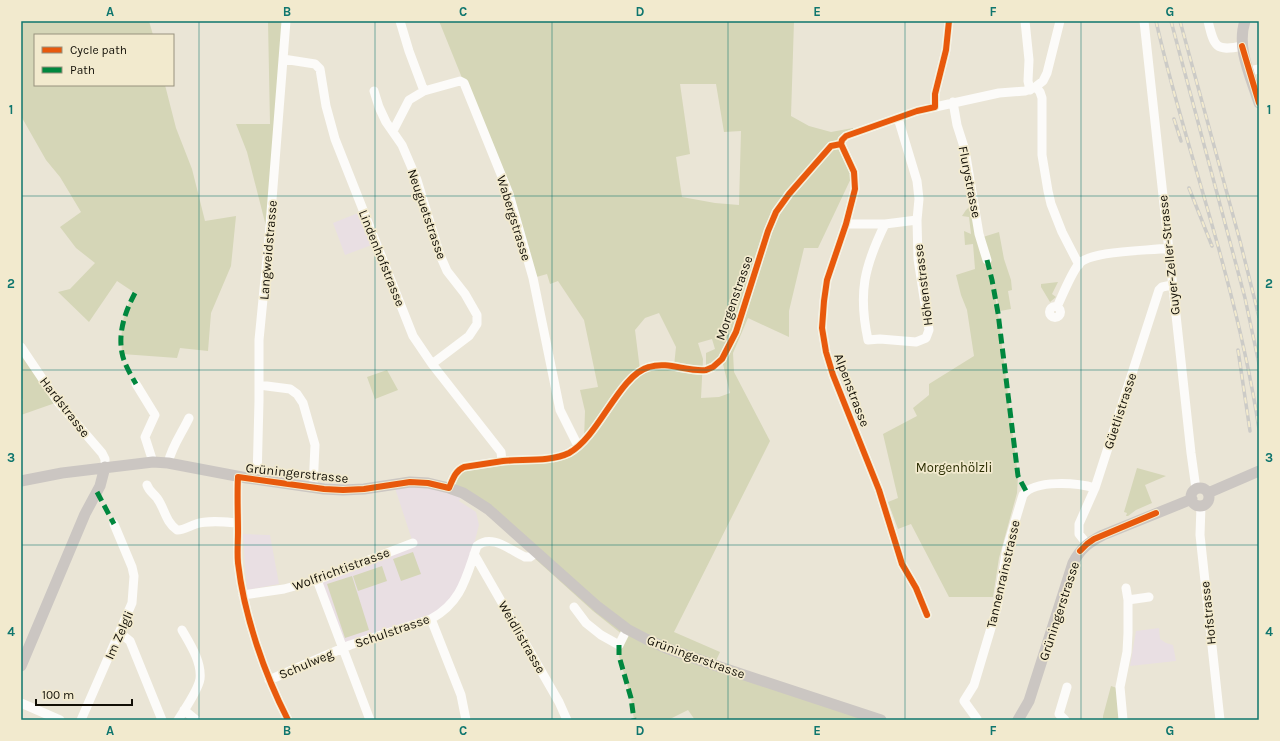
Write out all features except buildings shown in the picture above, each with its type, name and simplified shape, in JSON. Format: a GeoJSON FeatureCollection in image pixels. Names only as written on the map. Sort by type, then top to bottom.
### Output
{"type":"FeatureCollection","features":[{"type":"Feature","properties":{"kind":"main road"},"geometry":{"type":"LineString","coordinates":[[1245,21],[1241,35],[1242,46],[1254,70],[1259,103]]}},
{"type":"Feature","properties":{"kind":"main road","name":"Grüningerstrasse"},"geometry":{"type":"LineString","coordinates":[[21,480],[105,467],[153,462],[168,463],[238,477],[313,488],[364,490],[410,482],[428,483],[449,488],[463,493],[488,509],[598,607],[628,629],[666,648],[881,720]]}},
{"type":"Feature","properties":{"kind":"main road"},"geometry":{"type":"LineString","coordinates":[[21,666],[85,514],[100,486],[105,467]]}},
{"type":"Feature","properties":{"kind":"main road"},"geometry":{"type":"LineString","coordinates":[[1196,498],[1204,505],[1209,498],[1208,492],[1259,471]]}},
{"type":"Feature","properties":{"kind":"main road","name":"Grüningerstrasse"},"geometry":{"type":"LineString","coordinates":[[1018,720],[1029,701],[1073,563],[1080,551],[1087,544],[1115,530],[1196,498]]}},
{"type":"Feature","properties":{"kind":"street","name":"Langweidstrasse"},"geometry":{"type":"LineString","coordinates":[[257,480],[260,385],[259,340],[269,238],[286,21]]}},
{"type":"Feature","properties":{"kind":"street"},"geometry":{"type":"LineString","coordinates":[[400,21],[409,51],[424,91]]}},
{"type":"Feature","properties":{"kind":"street"},"geometry":{"type":"LineString","coordinates":[[935,107],[934,94],[946,50],[949,21]]}},
{"type":"Feature","properties":{"kind":"street"},"geometry":{"type":"LineString","coordinates":[[1025,21],[1029,60],[1028,81],[1033,88],[1040,92],[1042,98],[1042,155],[1050,198],[1062,232],[1079,265]]}},
{"type":"Feature","properties":{"kind":"street"},"geometry":{"type":"LineString","coordinates":[[1033,88],[1043,81],[1047,73],[1060,21]]}},
{"type":"Feature","properties":{"kind":"street","name":"Guyer-Zeller-Strasse"},"geometry":{"type":"LineString","coordinates":[[1144,21],[1196,498]]}},
{"type":"Feature","properties":{"kind":"street"},"geometry":{"type":"LineString","coordinates":[[1208,21],[1212,39],[1220,48],[1226,49],[1242,46]]}},
{"type":"Feature","properties":{"kind":"street","name":"Lindenhofstrasse"},"geometry":{"type":"LineString","coordinates":[[283,59],[315,64],[320,69],[326,106],[335,139],[413,336],[432,364],[501,452],[502,461]]}},
{"type":"Feature","properties":{"kind":"street","name":"Wabergstrasse"},"geometry":{"type":"LineString","coordinates":[[393,131],[409,100],[424,91],[460,81],[464,83],[509,194],[533,278],[560,410],[578,446]]}},
{"type":"Feature","properties":{"kind":"street","name":"Morgenstrasse"},"geometry":{"type":"LineString","coordinates":[[449,488],[458,469],[464,467],[502,461],[546,459],[567,454],[578,446],[593,429],[630,380],[640,370],[660,365],[706,370],[713,367],[722,359],[736,332],[768,231],[776,212],[789,194],[831,146],[841,144],[842,140],[846,136],[917,111],[953,102],[1033,88]]}},
{"type":"Feature","properties":{"kind":"street","name":"Neuguetstrasse"},"geometry":{"type":"LineString","coordinates":[[374,91],[383,117],[402,145],[417,180],[440,255],[447,271],[465,294],[477,316],[477,324],[469,336],[432,364]]}},
{"type":"Feature","properties":{"kind":"street","name":"Flurystrasse"},"geometry":{"type":"LineString","coordinates":[[953,102],[957,125],[965,150],[979,234],[987,260]]}},
{"type":"Feature","properties":{"kind":"street","name":"Höhenstrasse"},"geometry":{"type":"LineString","coordinates":[[884,224],[868,262],[864,280],[864,321],[868,340],[880,339],[916,342],[926,338],[929,330],[918,259],[917,220],[919,199],[917,181],[898,118]]}},
{"type":"Feature","properties":{"kind":"street","name":"Alpenstrasse"},"geometry":{"type":"LineString","coordinates":[[841,144],[854,172],[855,180],[846,224],[828,280],[824,301],[822,328],[826,352],[833,375],[879,490],[902,564],[916,588],[927,615]]}},
{"type":"Feature","properties":{"kind":"street"},"geometry":{"type":"LineString","coordinates":[[846,224],[884,224],[917,220]]}},
{"type":"Feature","properties":{"kind":"street"},"geometry":{"type":"LineString","coordinates":[[1057,307],[1079,265],[1088,258],[1101,254],[1168,248]]}},
{"type":"Feature","properties":{"kind":"street","name":"Güetlistrasse"},"geometry":{"type":"LineString","coordinates":[[1087,544],[1079,534],[1078,527],[1095,488],[1158,290],[1162,287],[1172,285]]}},
{"type":"Feature","properties":{"kind":"street","name":"Hardstrasse"},"geometry":{"type":"LineString","coordinates":[[21,347],[58,402],[102,453],[105,459],[105,467]]}},
{"type":"Feature","properties":{"kind":"street"},"geometry":{"type":"LineString","coordinates":[[136,384],[155,415],[145,437],[153,462]]}},
{"type":"Feature","properties":{"kind":"street"},"geometry":{"type":"LineString","coordinates":[[260,385],[290,389],[297,394],[303,403],[315,445],[313,488]]}},
{"type":"Feature","properties":{"kind":"street"},"geometry":{"type":"LineString","coordinates":[[168,463],[174,445],[189,418]]}},
{"type":"Feature","properties":{"kind":"street"},"geometry":{"type":"LineString","coordinates":[[238,477],[238,562],[243,595],[269,680],[288,720]]}},
{"type":"Feature","properties":{"kind":"street","name":"Tannenrainstrasse"},"geometry":{"type":"LineString","coordinates":[[978,720],[964,701],[974,685],[997,608],[1007,548],[1023,495],[1029,489],[1065,483],[1095,488]]}},
{"type":"Feature","properties":{"kind":"street"},"geometry":{"type":"LineString","coordinates":[[147,485],[149,490],[157,498],[165,516],[173,527],[178,530],[183,530],[205,522],[238,523]]}},
{"type":"Feature","properties":{"kind":"street","name":"Hofstrasse"},"geometry":{"type":"LineString","coordinates":[[1196,498],[1220,720]]}},
{"type":"Feature","properties":{"kind":"street","name":"Im Zelgli"},"geometry":{"type":"LineString","coordinates":[[80,720],[120,633],[132,603],[134,576],[132,567],[114,524]]}},
{"type":"Feature","properties":{"kind":"street","name":"Schulstrasse"},"geometry":{"type":"LineString","coordinates":[[342,649],[350,645],[431,619],[443,611],[457,597],[463,586],[474,554],[478,546],[483,542],[496,542],[525,557],[530,557],[538,552]]}},
{"type":"Feature","properties":{"kind":"street","name":"Wolfrichtistrasse"},"geometry":{"type":"LineString","coordinates":[[243,595],[284,589],[317,580],[413,543]]}},
{"type":"Feature","properties":{"kind":"street","name":"Weidlistrasse"},"geometry":{"type":"LineString","coordinates":[[474,554],[559,702],[566,720]]}},
{"type":"Feature","properties":{"kind":"street"},"geometry":{"type":"LineString","coordinates":[[317,580],[370,720]]}},
{"type":"Feature","properties":{"kind":"street"},"geometry":{"type":"LineString","coordinates":[[1123,720],[1120,687],[1128,633],[1128,600],[1126,588]]}},
{"type":"Feature","properties":{"kind":"street"},"geometry":{"type":"LineString","coordinates":[[1128,600],[1149,597]]}},
{"type":"Feature","properties":{"kind":"street"},"geometry":{"type":"LineString","coordinates":[[574,607],[586,624],[618,645],[628,629]]}},
{"type":"Feature","properties":{"kind":"street"},"geometry":{"type":"LineString","coordinates":[[431,619],[461,695],[466,720]]}},
{"type":"Feature","properties":{"kind":"street"},"geometry":{"type":"LineString","coordinates":[[178,720],[200,680],[197,660],[182,630]]}},
{"type":"Feature","properties":{"kind":"street"},"geometry":{"type":"LineString","coordinates":[[120,633],[130,641],[162,720]]}},
{"type":"Feature","properties":{"kind":"street","name":"Schulweg"},"geometry":{"type":"LineString","coordinates":[[269,680],[342,649]]}},
{"type":"Feature","properties":{"kind":"street"},"geometry":{"type":"LineString","coordinates":[[1065,720],[1059,714],[1067,687]]}},
{"type":"Feature","properties":{"kind":"street"},"geometry":{"type":"LineString","coordinates":[[21,703],[60,720]]}},
{"type":"Feature","properties":{"kind":"street"},"geometry":{"type":"LineString","coordinates":[[184,710],[196,720]]}},
{"type":"Feature","properties":{"kind":"shaded area"},"geometry":{"type":"Polygon","coordinates":[[[363,211],[377,243],[345,255],[333,223],[363,211]]]}},
{"type":"Feature","properties":{"kind":"shaded area"},"geometry":{"type":"Polygon","coordinates":[[[410,482],[463,493],[459,501],[476,512],[479,525],[463,586],[438,615],[342,649],[317,580],[413,543],[394,485],[410,482]]]}},
{"type":"Feature","properties":{"kind":"shaded area"},"geometry":{"type":"Polygon","coordinates":[[[243,534],[270,535],[279,584],[247,590],[243,534]]]}},
{"type":"Feature","properties":{"kind":"shaded area"},"geometry":{"type":"Polygon","coordinates":[[[1159,628],[1160,639],[1173,645],[1176,661],[1130,666],[1136,631],[1159,628]]]}},
{"type":"Feature","properties":{"kind":"green space"},"geometry":{"type":"Polygon","coordinates":[[[21,21],[149,21],[153,34],[34,34],[34,86],[165,86],[176,128],[192,169],[205,221],[236,216],[231,266],[211,313],[208,351],[180,348],[177,358],[122,354],[122,326],[124,315],[135,293],[117,281],[89,322],[58,292],[70,289],[95,263],[76,248],[60,227],[81,212],[60,177],[46,160],[21,116],[21,21]]]}},
{"type":"Feature","properties":{"kind":"green space"},"geometry":{"type":"Polygon","coordinates":[[[268,21],[286,21],[269,238],[247,152],[236,124],[270,124],[268,21]]]}},
{"type":"Feature","properties":{"kind":"green space"},"geometry":{"type":"Polygon","coordinates":[[[439,21],[794,21],[791,116],[809,126],[831,132],[853,128],[853,134],[842,140],[854,172],[818,248],[804,248],[789,311],[789,337],[748,318],[733,353],[734,372],[770,441],[674,632],[720,652],[714,665],[881,720],[695,720],[688,710],[668,720],[634,720],[631,698],[619,656],[619,645],[623,635],[593,611],[532,556],[537,552],[488,509],[449,488],[458,469],[567,454],[584,440],[585,411],[580,390],[598,387],[584,320],[558,281],[550,284],[547,274],[533,278],[509,194],[439,21]],[[680,84],[690,154],[676,157],[682,197],[715,203],[739,205],[741,131],[724,132],[716,84],[680,84]],[[659,313],[645,318],[635,330],[640,370],[674,366],[676,347],[659,313]],[[712,339],[698,343],[703,359],[701,398],[719,397],[730,393],[722,360],[706,370],[706,353],[715,349],[712,339]]]}},
{"type":"Feature","properties":{"kind":"green space","name":"Morgenhölzli"},"geometry":{"type":"Polygon","coordinates":[[[974,203],[991,274],[983,237],[999,232],[1004,259],[1011,280],[1012,290],[1008,291],[1011,309],[1000,311],[993,284],[998,313],[1018,476],[1017,493],[999,558],[993,597],[949,597],[911,524],[898,529],[888,502],[898,498],[883,434],[917,416],[913,408],[929,395],[929,384],[974,356],[967,310],[961,295],[956,275],[975,269],[973,244],[965,245],[964,231],[971,234],[969,217],[962,216],[974,203]]]}},
{"type":"Feature","properties":{"kind":"green space"},"geometry":{"type":"Polygon","coordinates":[[[1058,282],[1052,294],[1056,297],[1050,302],[1041,287],[1041,284],[1058,282]]]}},
{"type":"Feature","properties":{"kind":"green space"},"geometry":{"type":"Polygon","coordinates":[[[21,347],[58,402],[21,415],[21,401],[23,400],[21,396],[21,347]]]}},
{"type":"Feature","properties":{"kind":"green space"},"geometry":{"type":"Polygon","coordinates":[[[387,370],[398,390],[375,399],[367,377],[387,370]]]}},
{"type":"Feature","properties":{"kind":"green space"},"geometry":{"type":"Polygon","coordinates":[[[1137,468],[1166,476],[1145,485],[1152,503],[1126,516],[1127,513],[1124,512],[1137,468]]]}},
{"type":"Feature","properties":{"kind":"green space"},"geometry":{"type":"Polygon","coordinates":[[[413,552],[421,574],[401,581],[393,559],[413,552]]]}},
{"type":"Feature","properties":{"kind":"green space"},"geometry":{"type":"Polygon","coordinates":[[[382,566],[387,581],[358,591],[353,576],[382,566]]]}},
{"type":"Feature","properties":{"kind":"green space"},"geometry":{"type":"Polygon","coordinates":[[[352,576],[369,630],[345,638],[327,584],[352,576]]]}},
{"type":"Feature","properties":{"kind":"green space"},"geometry":{"type":"Polygon","coordinates":[[[1111,686],[1117,688],[1120,720],[1103,720],[1111,686]]]}},
{"type":"Feature","properties":{"kind":"railway"},"geometry":{"type":"LineString","coordinates":[[1156,21],[1240,331],[1259,429]]}},
{"type":"Feature","properties":{"kind":"railway"},"geometry":{"type":"LineString","coordinates":[[1171,21],[1245,298],[1259,364]]}},
{"type":"Feature","properties":{"kind":"railway"},"geometry":{"type":"LineString","coordinates":[[1180,21],[1240,241],[1259,317]]}},
{"type":"Feature","properties":{"kind":"railway"},"geometry":{"type":"LineString","coordinates":[[1174,119],[1181,141]]}},
{"type":"Feature","properties":{"kind":"railway"},"geometry":{"type":"LineString","coordinates":[[1189,188],[1212,246]]}},
{"type":"Feature","properties":{"kind":"railway"},"geometry":{"type":"LineString","coordinates":[[1238,350],[1250,431]]}},
{"type":"Feature","properties":{"kind":"marked path"},"geometry":{"type":"LineString","coordinates":[[987,260],[998,313],[1018,476],[1026,491]]}},
{"type":"Feature","properties":{"kind":"marked path"},"geometry":{"type":"LineString","coordinates":[[135,293],[123,322],[121,345],[124,361],[136,384]]}},
{"type":"Feature","properties":{"kind":"marked path"},"geometry":{"type":"LineString","coordinates":[[97,492],[114,524]]}},
{"type":"Feature","properties":{"kind":"marked path"},"geometry":{"type":"LineString","coordinates":[[619,645],[619,656],[631,698],[634,720]]}},
{"type":"Feature","properties":{"kind":"cycle path"},"geometry":{"type":"LineString","coordinates":[[841,144],[842,140],[846,136],[917,111],[935,107],[935,94],[946,50],[949,21]]}},
{"type":"Feature","properties":{"kind":"cycle path"},"geometry":{"type":"LineString","coordinates":[[1242,46],[1259,103]]}},
{"type":"Feature","properties":{"kind":"cycle path"},"geometry":{"type":"LineString","coordinates":[[841,144],[854,172],[855,189],[846,224],[827,280],[822,328],[826,352],[833,375],[879,490],[902,564],[916,588],[927,615]]}},
{"type":"Feature","properties":{"kind":"cycle path"},"geometry":{"type":"LineString","coordinates":[[288,720],[263,663],[245,603],[238,559],[238,477],[324,489],[343,490],[364,489],[410,482],[428,483],[449,488],[456,473],[464,467],[503,461],[554,458],[569,453],[580,445],[590,434],[618,394],[638,372],[656,365],[692,370],[706,370],[713,367],[722,359],[736,332],[768,231],[776,212],[789,194],[831,146],[841,144]]}},
{"type":"Feature","properties":{"kind":"cycle path"},"geometry":{"type":"LineString","coordinates":[[1080,551],[1094,539],[1156,513]]}}]}
